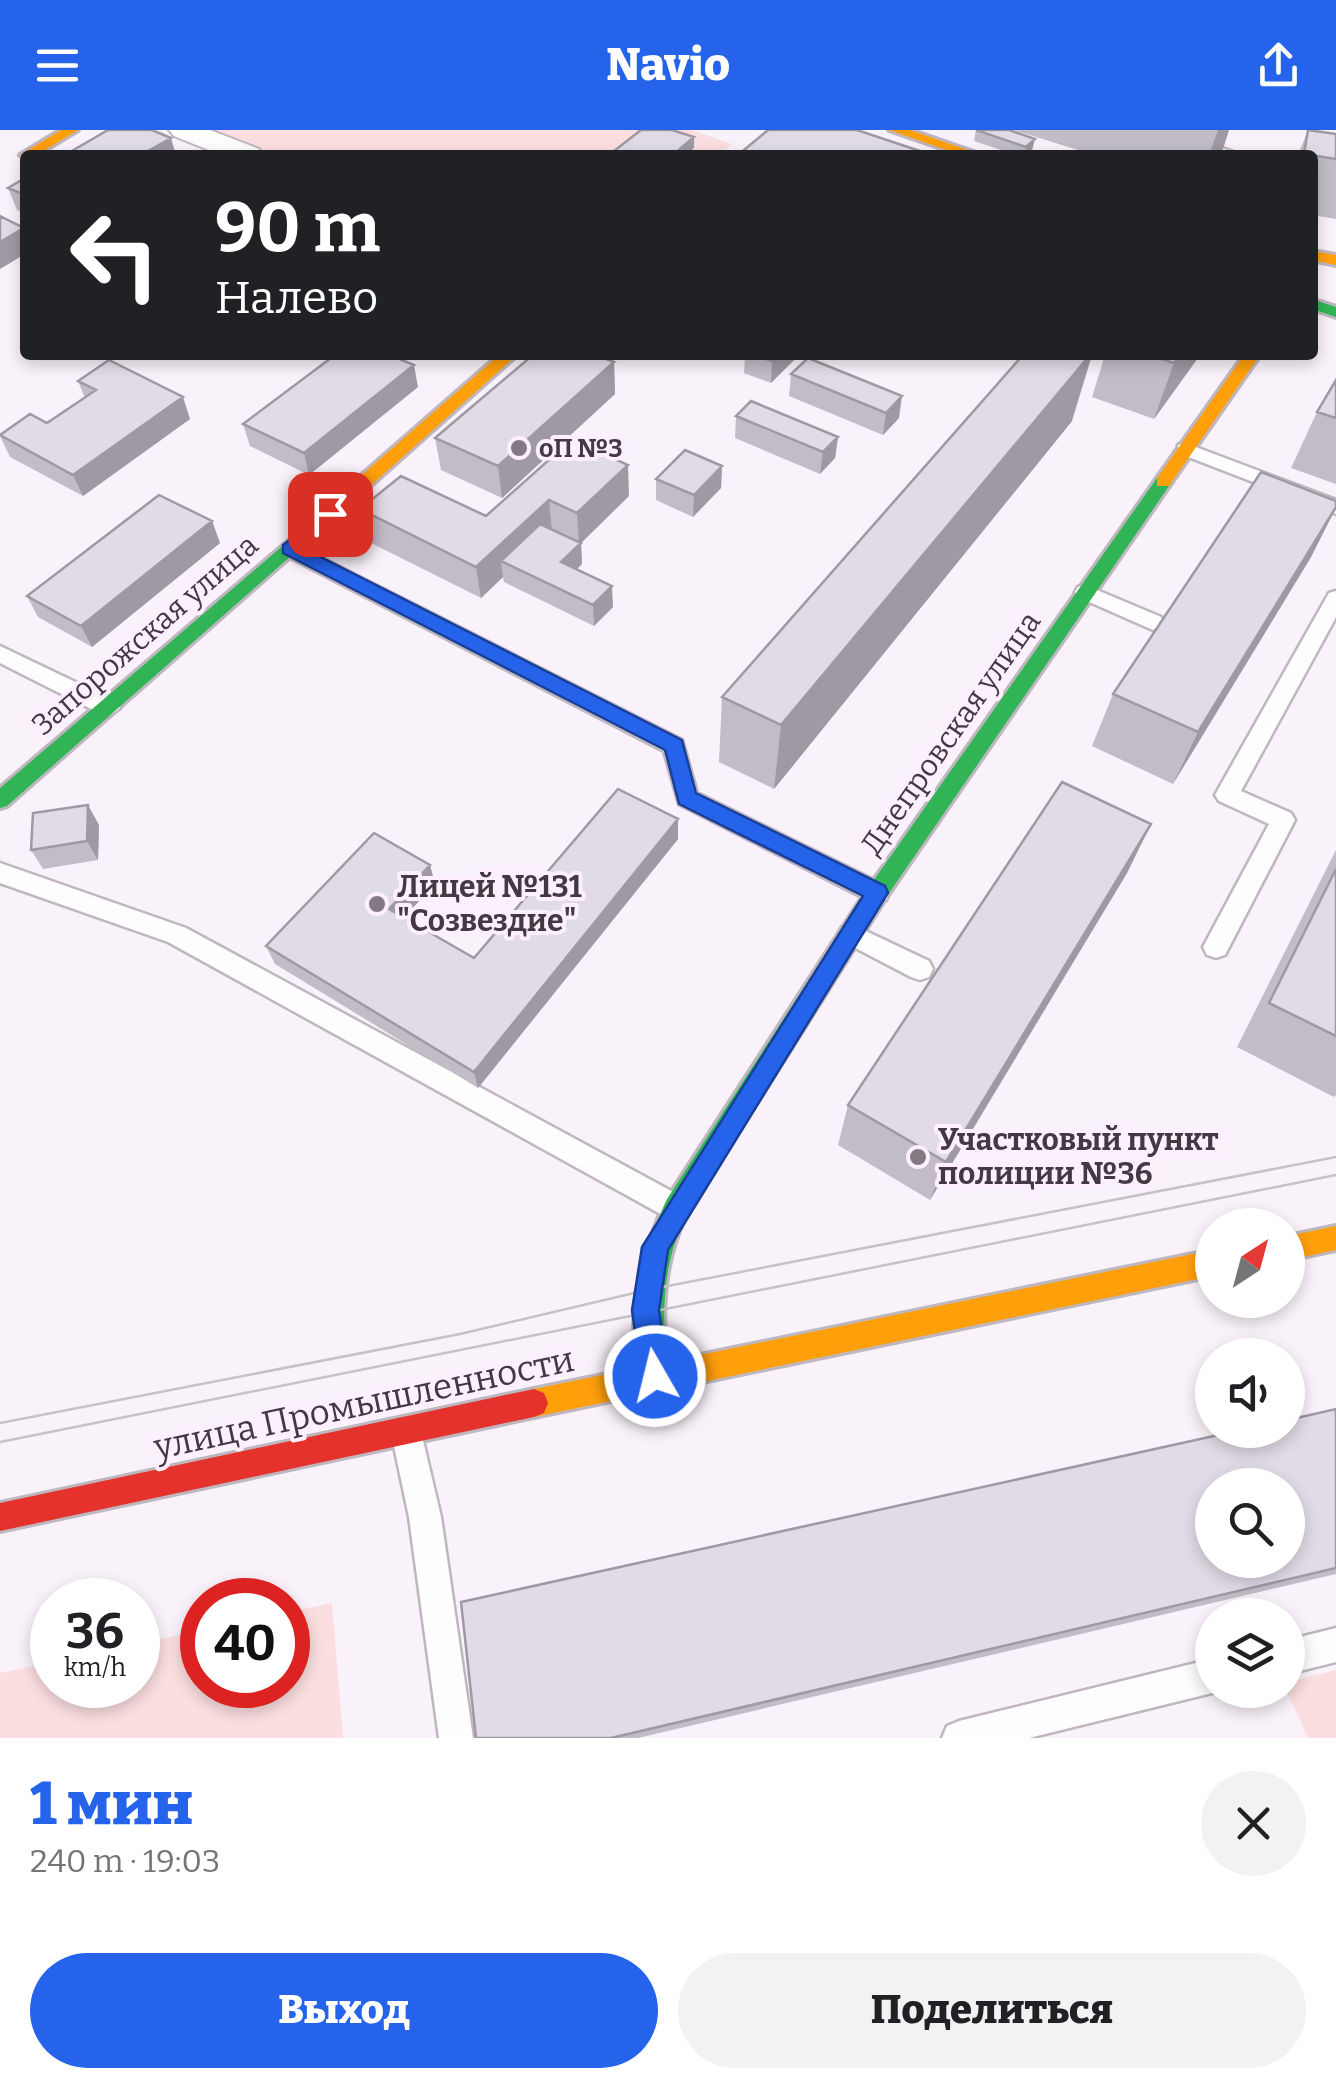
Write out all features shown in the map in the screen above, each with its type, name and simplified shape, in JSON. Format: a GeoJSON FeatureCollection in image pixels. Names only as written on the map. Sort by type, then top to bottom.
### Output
{"type":"FeatureCollection","features":[{"type":"Feature","properties":{"kind":"street"},"geometry":{"type":"LineString","coordinates":[[184,130],[235,150]]}},
{"type":"Feature","properties":{"kind":"street"},"geometry":{"type":"LineString","coordinates":[[896,130],[959,150]]}},
{"type":"Feature","properties":{"kind":"street"},"geometry":{"type":"LineString","coordinates":[[34,150],[63,131]]}},
{"type":"Feature","properties":{"kind":"street","name":"Запорожская улица"},"geometry":{"type":"LineString","coordinates":[[0,800],[503,360]]}},
{"type":"Feature","properties":{"kind":"street","name":"Днепровская улица"},"geometry":{"type":"LineString","coordinates":[[655,1376],[647,1290],[655,1247],[676,1208],[877,893],[1248,360]]}},
{"type":"Feature","properties":{"kind":"street"},"geometry":{"type":"LineString","coordinates":[[1305,1244],[1336,1238]]}},
{"type":"Feature","properties":{"kind":"street","name":"улица Промышленности"},"geometry":{"type":"LineString","coordinates":[[0,1517],[405,1428],[1195,1267]]}},
{"type":"Feature","properties":{"kind":"lane"},"geometry":{"type":"LineString","coordinates":[[1151,130],[1218,150]]}},
{"type":"Feature","properties":{"kind":"lane"},"geometry":{"type":"LineString","coordinates":[[1184,449],[1336,507]]}},
{"type":"Feature","properties":{"kind":"lane"},"geometry":{"type":"LineString","coordinates":[[290,549],[674,746],[686,798],[877,893]]}},
{"type":"Feature","properties":{"kind":"lane"},"geometry":{"type":"LineString","coordinates":[[1085,592],[1154,622]]}},
{"type":"Feature","properties":{"kind":"lane"},"geometry":{"type":"LineString","coordinates":[[1216,947],[1283,820],[1228,794],[1336,598]]}},
{"type":"Feature","properties":{"kind":"lane"},"geometry":{"type":"LineString","coordinates":[[0,654],[109,708]]}},
{"type":"Feature","properties":{"kind":"lane"},"geometry":{"type":"LineString","coordinates":[[0,873],[177,935],[676,1208]]}},
{"type":"Feature","properties":{"kind":"lane"},"geometry":{"type":"LineString","coordinates":[[851,934],[920,969]]}},
{"type":"Feature","properties":{"kind":"lane"},"geometry":{"type":"LineString","coordinates":[[405,1428],[424,1516],[456,1738]]}},
{"type":"Feature","properties":{"kind":"lane"},"geometry":{"type":"LineString","coordinates":[[1305,1653],[1336,1645]]}},
{"type":"Feature","properties":{"kind":"lane"},"geometry":{"type":"LineString","coordinates":[[958,1738],[1195,1680]]}},
{"type":"Feature","properties":{"kind":"shaded area"},"geometry":{"type":"Polygon","coordinates":[[[203,130],[691,130],[732,144],[725,150],[257,150],[203,130]]]}},
{"type":"Feature","properties":{"kind":"shaded area"},"geometry":{"type":"Polygon","coordinates":[[[332,1603],[343,1738],[0,1738],[0,1673],[30,1667],[30,1708],[160,1708],[160,1639],[180,1635],[180,1708],[310,1708],[310,1608],[332,1603]]]}},
{"type":"Feature","properties":{"kind":"shaded area"},"geometry":{"type":"Polygon","coordinates":[[[1336,1670],[1336,1738],[1308,1738],[1294,1708],[1305,1708],[1305,1678],[1336,1670]]]}},
{"type":"Feature","properties":{"kind":"building"},"geometry":{"type":"Polygon","coordinates":[[[108,130],[152,130],[171,138],[150,150],[74,150],[108,130]]]}},
{"type":"Feature","properties":{"kind":"building"},"geometry":{"type":"Polygon","coordinates":[[[641,130],[672,130],[694,137],[679,150],[615,150],[641,130]]]}},
{"type":"Feature","properties":{"kind":"building"},"geometry":{"type":"Polygon","coordinates":[[[768,130],[857,130],[917,150],[744,150],[768,130]]]}},
{"type":"Feature","properties":{"kind":"building"},"geometry":{"type":"Polygon","coordinates":[[[976,130],[1009,130],[1035,139],[1026,147],[976,130]]]}},
{"type":"Feature","properties":{"kind":"building"},"geometry":{"type":"Polygon","coordinates":[[[1308,130],[1336,134],[1336,159],[1318,156],[1318,150],[1305,150],[1308,130]]]}},
{"type":"Feature","properties":{"kind":"building"},"geometry":{"type":"Polygon","coordinates":[[[20,181],[20,193],[8,188],[20,181]]]}},
{"type":"Feature","properties":{"kind":"building"},"geometry":{"type":"Polygon","coordinates":[[[0,216],[20,226],[20,230],[0,242],[0,216]]]}},
{"type":"Feature","properties":{"kind":"building"},"geometry":{"type":"Polygon","coordinates":[[[109,360],[183,397],[73,475],[0,435],[30,414],[47,423],[96,390],[78,381],[109,360]]]}},
{"type":"Feature","properties":{"kind":"building"},"geometry":{"type":"Polygon","coordinates":[[[328,360],[402,360],[414,365],[304,453],[243,424],[328,360]]]}},
{"type":"Feature","properties":{"kind":"building"},"geometry":{"type":"Polygon","coordinates":[[[527,360],[614,362],[498,466],[435,438],[527,360]]]}},
{"type":"Feature","properties":{"kind":"building"},"geometry":{"type":"Polygon","coordinates":[[[806,360],[813,360],[902,396],[886,413],[791,374],[806,360]]]}},
{"type":"Feature","properties":{"kind":"building"},"geometry":{"type":"Polygon","coordinates":[[[1019,360],[1086,360],[781,725],[722,697],[1019,360]]]}},
{"type":"Feature","properties":{"kind":"building"},"geometry":{"type":"Polygon","coordinates":[[[1336,380],[1336,418],[1317,412],[1336,380]]]}},
{"type":"Feature","properties":{"kind":"building"},"geometry":{"type":"Polygon","coordinates":[[[751,401],[838,437],[823,452],[736,416],[751,401]]]}},
{"type":"Feature","properties":{"kind":"building"},"geometry":{"type":"Polygon","coordinates":[[[593,449],[628,465],[577,513],[549,500],[476,567],[360,509],[401,476],[486,516],[560,450],[581,459],[593,449]]]}},
{"type":"Feature","properties":{"kind":"building"},"geometry":{"type":"Polygon","coordinates":[[[685,450],[722,466],[694,495],[656,479],[685,450]]]}},
{"type":"Feature","properties":{"kind":"building"},"geometry":{"type":"Polygon","coordinates":[[[1261,472],[1336,501],[1336,507],[1198,732],[1113,694],[1261,472]]]}},
{"type":"Feature","properties":{"kind":"building"},"geometry":{"type":"Polygon","coordinates":[[[159,495],[212,521],[81,626],[27,596],[159,495]]]}},
{"type":"Feature","properties":{"kind":"building"},"geometry":{"type":"Polygon","coordinates":[[[540,524],[581,543],[561,562],[612,586],[593,605],[501,561],[540,524]]]}},
{"type":"Feature","properties":{"kind":"building"},"geometry":{"type":"Polygon","coordinates":[[[1062,782],[1151,824],[946,1162],[848,1105],[1062,782]]]}},
{"type":"Feature","properties":{"kind":"building"},"geometry":{"type":"Polygon","coordinates":[[[618,789],[678,819],[474,1072],[266,946],[374,833],[430,865],[389,909],[474,958],[618,789]]]}},
{"type":"Feature","properties":{"kind":"building"},"geometry":{"type":"Polygon","coordinates":[[[88,805],[87,841],[31,850],[33,813],[88,805]]]}},
{"type":"Feature","properties":{"kind":"building"},"geometry":{"type":"Polygon","coordinates":[[[1336,869],[1336,1036],[1269,1003],[1336,869]]]}},
{"type":"Feature","properties":{"kind":"building"},"geometry":{"type":"Polygon","coordinates":[[[1336,1409],[1336,1568],[1305,1575],[1305,1468],[1195,1468],[1195,1578],[1293,1578],[611,1738],[476,1738],[461,1602],[1195,1440],[1195,1448],[1305,1448],[1305,1416],[1336,1409]]]}},
{"type":"Feature","properties":{"kind":"tram line"},"geometry":{"type":"LineString","coordinates":[[0,1423],[460,1334],[647,1290],[1336,1157]]}},
{"type":"Feature","properties":{"kind":"tram line"},"geometry":{"type":"LineString","coordinates":[[0,1442],[1336,1175]]}},
{"type":"Feature","properties":{"kind":"traffic: fast"},"geometry":{"type":"LineString","coordinates":[[1318,306],[1336,312]]}},
{"type":"Feature","properties":{"kind":"traffic: fast"},"geometry":{"type":"LineString","coordinates":[[655,1376],[650,1290],[658,1251],[676,1208],[877,893],[1163,482]]}},
{"type":"Feature","properties":{"kind":"traffic: fast"},"geometry":{"type":"LineString","coordinates":[[0,800],[362,484]]}},
{"type":"Feature","properties":{"kind":"traffic: slow"},"geometry":{"type":"LineString","coordinates":[[36,150],[71,130]]}},
{"type":"Feature","properties":{"kind":"traffic: slow"},"geometry":{"type":"LineString","coordinates":[[896,130],[959,150]]}},
{"type":"Feature","properties":{"kind":"traffic: slow"},"geometry":{"type":"LineString","coordinates":[[1318,256],[1336,260]]}},
{"type":"Feature","properties":{"kind":"traffic: slow"},"geometry":{"type":"LineString","coordinates":[[362,484],[503,360]]}},
{"type":"Feature","properties":{"kind":"traffic: slow"},"geometry":{"type":"LineString","coordinates":[[1163,482],[1248,360]]}},
{"type":"Feature","properties":{"kind":"traffic: slow"},"geometry":{"type":"LineString","coordinates":[[1305,1244],[1336,1238]]}},
{"type":"Feature","properties":{"kind":"traffic: slow"},"geometry":{"type":"LineString","coordinates":[[534,1403],[1195,1267]]}},
{"type":"Feature","properties":{"kind":"traffic: jam"},"geometry":{"type":"LineString","coordinates":[[0,1517],[534,1403]]}},
{"type":"Feature","properties":{"kind":"place","name":"оП №3"},"geometry":{"type":"Point","coordinates":[519,448]}},
{"type":"Feature","properties":{"kind":"place","name":"Лицей №131 \"Созвездие\""},"geometry":{"type":"Point","coordinates":[377,904]}},
{"type":"Feature","properties":{"kind":"place","name":"Участковый пункт полиции №36"},"geometry":{"type":"Point","coordinates":[918,1157]}},
{"type":"Feature","properties":{"kind":"route"},"geometry":{"type":"LineString","coordinates":[[330,514],[290,549],[674,746],[686,798],[877,893],[655,1247],[646,1310],[655,1376]]}}]}
